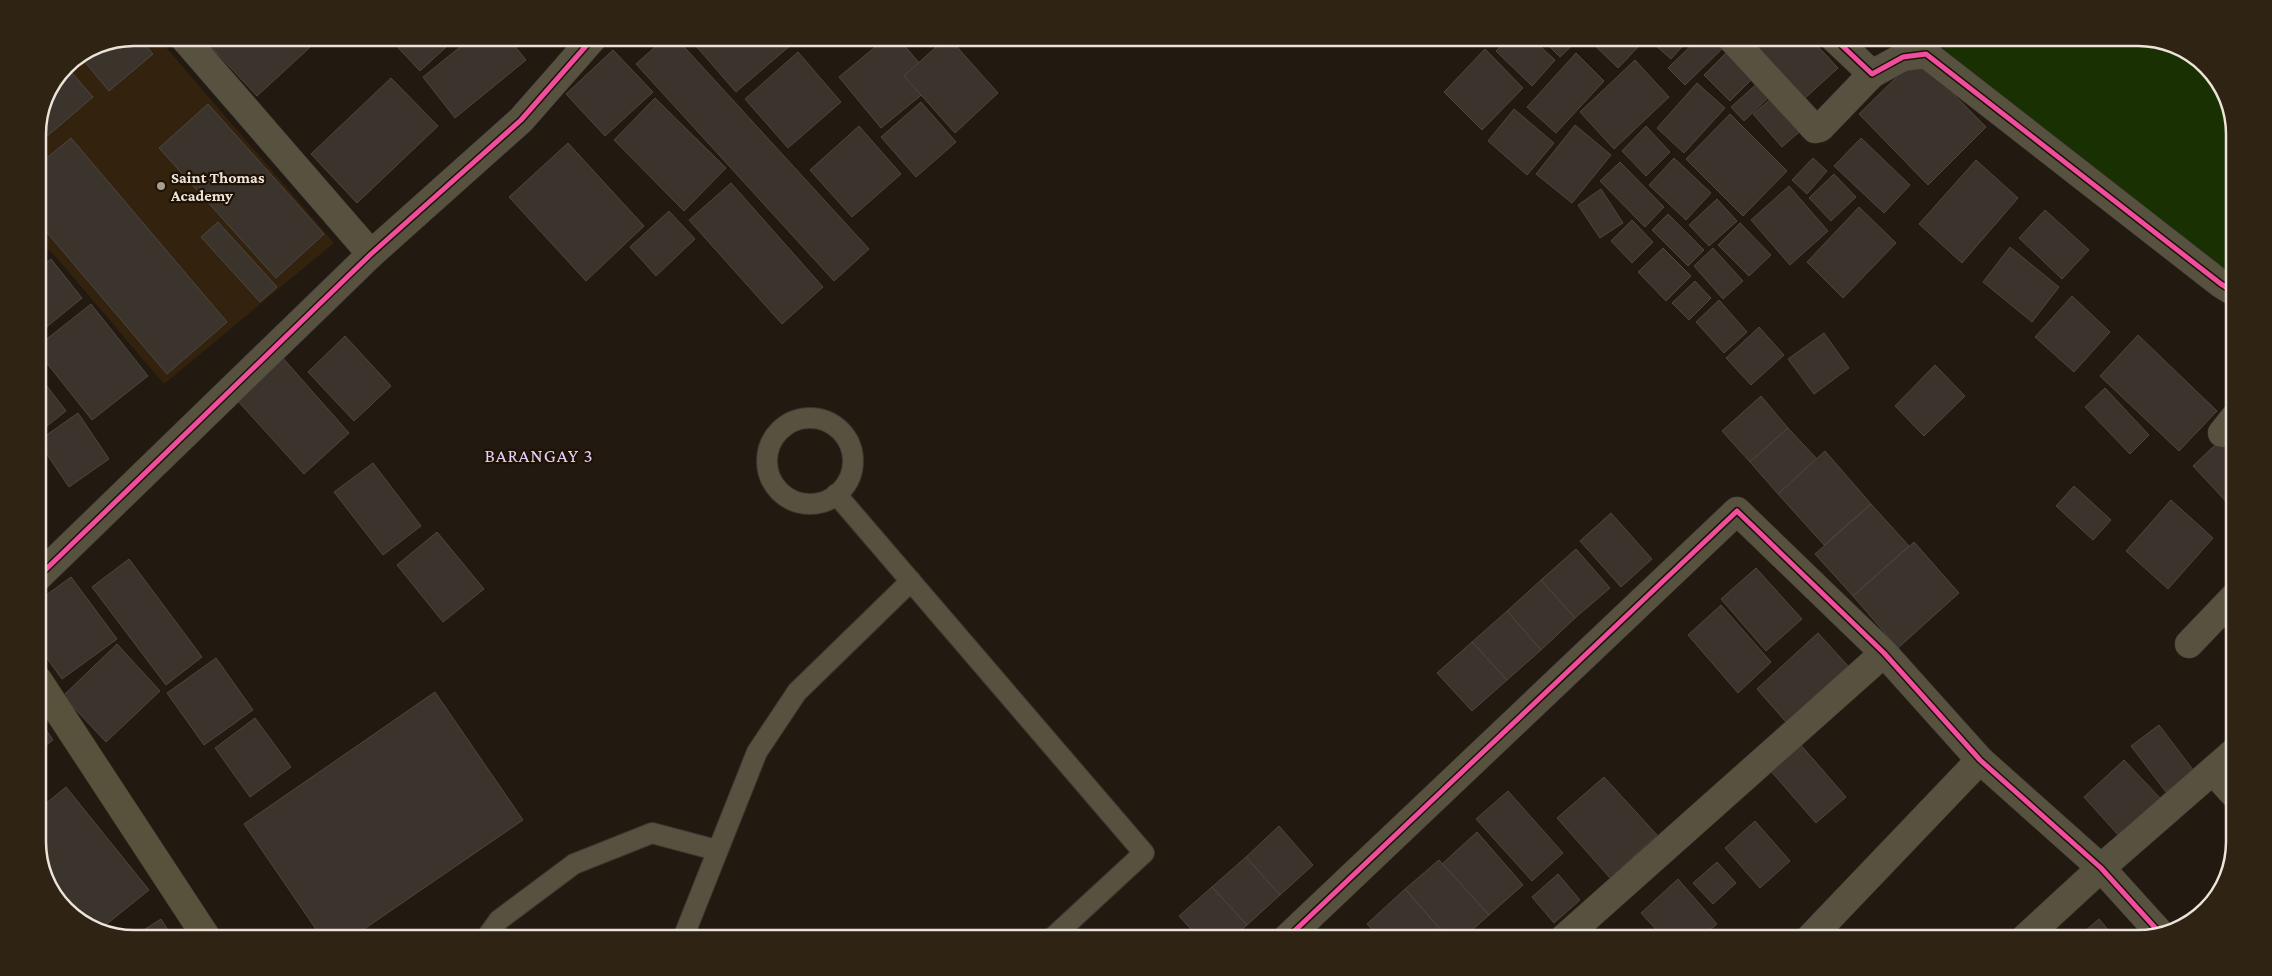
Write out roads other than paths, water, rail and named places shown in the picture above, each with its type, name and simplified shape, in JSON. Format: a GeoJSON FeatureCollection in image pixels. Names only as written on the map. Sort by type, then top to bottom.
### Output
{"type":"FeatureCollection","features":[{"type":"Feature","properties":{"kind":"main road"},"geometry":{"type":"LineString","coordinates":[[46,692],[202,930]]}},
{"type":"Feature","properties":{"kind":"street"},"geometry":{"type":"LineString","coordinates":[[191,46],[371,254]]}},
{"type":"Feature","properties":{"kind":"street"},"geometry":{"type":"LineString","coordinates":[[46,569],[371,254],[520,120],[586,46]]}},
{"type":"Feature","properties":{"kind":"street"},"geometry":{"type":"LineString","coordinates":[[1738,46],[1815,129],[1820,128],[1872,74],[1903,57],[1926,54],[2226,287]]}},
{"type":"Feature","properties":{"kind":"street"},"geometry":{"type":"LineString","coordinates":[[1842,46],[1872,74]]}},
{"type":"Feature","properties":{"kind":"street"},"geometry":{"type":"LineString","coordinates":[[1295,930],[1737,511],[1884,653],[1980,760],[2101,868],[2155,928]]}},
{"type":"Feature","properties":{"kind":"street"},"geometry":{"type":"LineString","coordinates":[[2189,644],[2226,605]]}},
{"type":"Feature","properties":{"kind":"street"},"geometry":{"type":"LineString","coordinates":[[1573,930],[1884,653]]}},
{"type":"Feature","properties":{"kind":"street"},"geometry":{"type":"LineString","coordinates":[[1818,930],[1980,760]]}},
{"type":"Feature","properties":{"kind":"street"},"geometry":{"type":"LineString","coordinates":[[2034,930],[2101,868],[2226,760]]}},
{"type":"Feature","properties":{"kind":"street"},"geometry":{"type":"LineString","coordinates":[[2214,772],[2226,785]]}},
{"type":"Feature","properties":{"kind":"lane"},"geometry":{"type":"LineString","coordinates":[[805,418],[819,419],[832,424],[842,432],[849,445],[852,458],[851,471],[846,484],[836,494],[824,501],[809,504],[795,501],[782,494],[773,483],[768,469],[767,454],[772,440],[781,429],[805,418]]}},
{"type":"Feature","properties":{"kind":"lane"},"geometry":{"type":"LineString","coordinates":[[836,494],[1144,853],[1061,930]]}},
{"type":"Feature","properties":{"kind":"lane"},"geometry":{"type":"LineString","coordinates":[[686,930],[716,850],[757,752],[797,692],[912,581]]}},
{"type":"Feature","properties":{"kind":"lane"},"geometry":{"type":"LineString","coordinates":[[492,930],[499,920],[574,864],[652,833],[716,850]]}},
{"type":"Feature","properties":{"kind":"place","name":"Saint Thomas Academy"},"geometry":{"type":"Point","coordinates":[161,186]}},
{"type":"Feature","properties":{"kind":"district","name":"BARANGAY 3"},"geometry":{"type":"Point","coordinates":[539,455]}}]}
